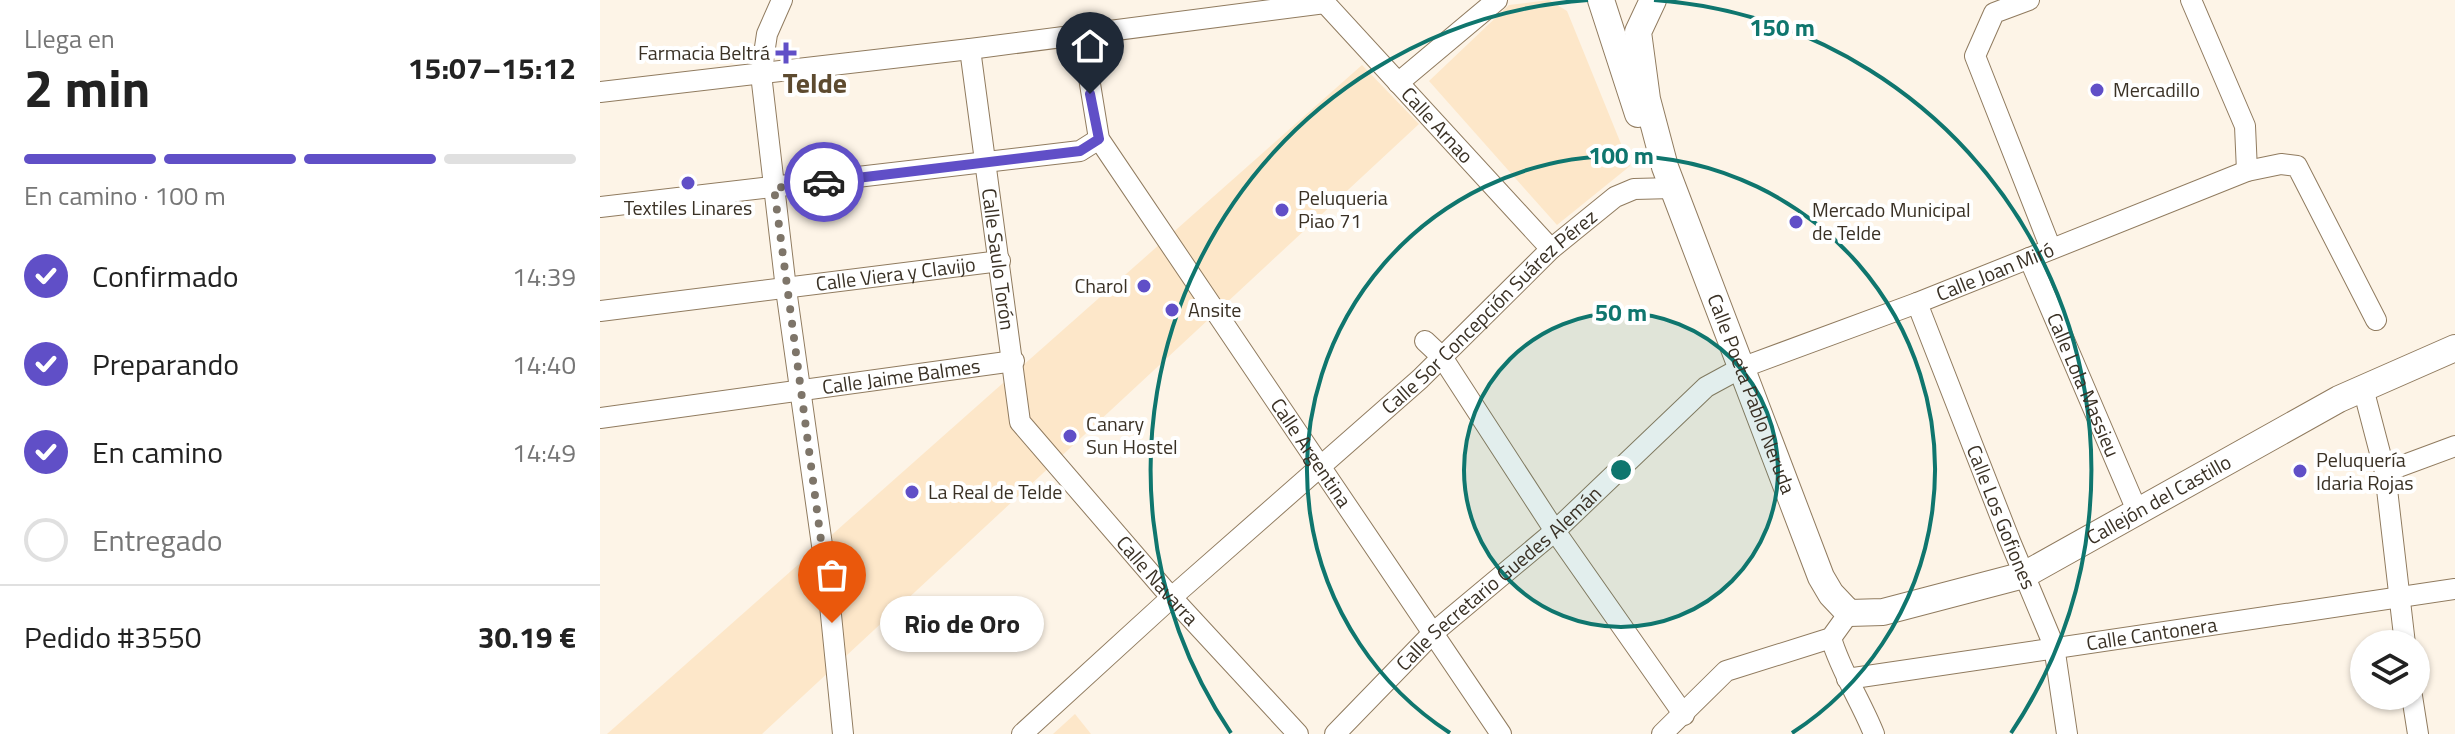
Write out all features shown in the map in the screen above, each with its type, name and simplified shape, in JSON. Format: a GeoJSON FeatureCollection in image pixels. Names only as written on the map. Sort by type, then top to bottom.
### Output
{"type":"FeatureCollection","features":[{"type":"Feature","properties":{"kind":"street"},"geometry":{"type":"LineString","coordinates":[[782,0],[767,34],[761,74],[786,289],[829,595],[843,734]]}},
{"type":"Feature","properties":{"kind":"street"},"geometry":{"type":"LineString","coordinates":[[1398,83],[1497,0]]}},
{"type":"Feature","properties":{"kind":"street","name":"Calle Poeta Pablo Neruda"},"geometry":{"type":"LineString","coordinates":[[1601,0],[1633,103],[1669,178],[1821,577],[1831,594],[1849,613]]}},
{"type":"Feature","properties":{"kind":"street","name":"Calle Poeta Pablo Neruda"},"geometry":{"type":"LineString","coordinates":[[1653,0],[1638,32],[1647,99],[1669,178]]}},
{"type":"Feature","properties":{"kind":"street"},"geometry":{"type":"LineString","coordinates":[[2029,0],[1994,13],[1975,56],[2051,249]]}},
{"type":"Feature","properties":{"kind":"street"},"geometry":{"type":"LineString","coordinates":[[2191,0],[2245,126],[2247,171]]}},
{"type":"Feature","properties":{"kind":"street"},"geometry":{"type":"LineString","coordinates":[[600,92],[970,49],[1325,2]]}},
{"type":"Feature","properties":{"kind":"street","name":"Calle Arnao"},"geometry":{"type":"LineString","coordinates":[[1325,2],[1551,249]]}},
{"type":"Feature","properties":{"kind":"street"},"geometry":{"type":"LineString","coordinates":[[600,207],[1080,151],[1099,139],[1082,35]]}},
{"type":"Feature","properties":{"kind":"street","name":"Calle Saulo Torón"},"geometry":{"type":"LineString","coordinates":[[970,49],[1020,422]]}},
{"type":"Feature","properties":{"kind":"street","name":"Calle Argentina"},"geometry":{"type":"LineString","coordinates":[[1099,139],[1501,734]]}},
{"type":"Feature","properties":{"kind":"street","name":"Calle Joan Miró"},"geometry":{"type":"LineString","coordinates":[[1741,368],[1917,303],[2247,171],[2281,164],[2297,166],[2376,320]]}},
{"type":"Feature","properties":{"kind":"street","name":"Calle Sor Concepción Suárez Pérez"},"geometry":{"type":"LineString","coordinates":[[1022,734],[1442,357],[1551,249],[1615,197],[1669,178]]}},
{"type":"Feature","properties":{"kind":"street","name":"Calle Lola Massieu"},"geometry":{"type":"LineString","coordinates":[[2029,258],[2138,513]]}},
{"type":"Feature","properties":{"kind":"street","name":"Calle Viera y Clavijo"},"geometry":{"type":"LineString","coordinates":[[600,311],[1000,261]]}},
{"type":"Feature","properties":{"kind":"street","name":"Calle Los Gofiones"},"geometry":{"type":"LineString","coordinates":[[1917,303],[2054,646],[2067,734]]}},
{"type":"Feature","properties":{"kind":"street"},"geometry":{"type":"LineString","coordinates":[[1425,341],[1442,357],[1555,531],[1684,715]]}},
{"type":"Feature","properties":{"kind":"street","name":"Callejón del Castillo"},"geometry":{"type":"LineString","coordinates":[[1849,613],[1883,612],[2024,575],[2339,399],[2455,348]]}},
{"type":"Feature","properties":{"kind":"street","name":"Calle Jaime Balmes"},"geometry":{"type":"LineString","coordinates":[[600,418],[1014,361]]}},
{"type":"Feature","properties":{"kind":"street","name":"Calle Secretario Guedes Alemán"},"geometry":{"type":"LineString","coordinates":[[1335,734],[1433,633],[1555,531],[1706,387],[1741,368]]}},
{"type":"Feature","properties":{"kind":"street"},"geometry":{"type":"LineString","coordinates":[[2363,388],[2385,472],[2403,630]]}},
{"type":"Feature","properties":{"kind":"street","name":"Calle Navarra"},"geometry":{"type":"LineString","coordinates":[[1020,422],[1172,597],[1298,734]]}},
{"type":"Feature","properties":{"kind":"street"},"geometry":{"type":"LineString","coordinates":[[2385,472],[2455,446]]}},
{"type":"Feature","properties":{"kind":"street","name":"Calle Cantonera"},"geometry":{"type":"LineString","coordinates":[[1847,679],[2455,589]]}},
{"type":"Feature","properties":{"kind":"street"},"geometry":{"type":"LineString","coordinates":[[1662,734],[1726,671],[1831,638],[1849,613]]}},
{"type":"Feature","properties":{"kind":"street"},"geometry":{"type":"LineString","coordinates":[[1831,638],[1838,662],[1864,708],[1874,734]]}},
{"type":"Feature","properties":{"kind":"street"},"geometry":{"type":"LineString","coordinates":[[2414,710],[2418,734]]}},
{"type":"Feature","properties":{"kind":"shaded area"},"geometry":{"type":"Polygon","coordinates":[[[1549,0],[1567,11],[1630,166],[1557,225],[1429,81],[1509,5],[1549,0]]]}},
{"type":"Feature","properties":{"kind":"shaded area"},"geometry":{"type":"Polygon","coordinates":[[[1362,65],[1419,124],[762,734],[607,734],[1362,65]]]}},
{"type":"Feature","properties":{"kind":"shaded area"},"geometry":{"type":"Polygon","coordinates":[[[1075,714],[1091,734],[1053,734],[1075,714]]]}},
{"type":"Feature","properties":{"kind":"way so far"},"geometry":{"type":"LineString","coordinates":[[824,182],[774,188],[832,623]]}},
{"type":"Feature","properties":{"kind":"place","name":"Farmacia Beltrá"},"geometry":{"type":"Point","coordinates":[786,53]}},
{"type":"Feature","properties":{"kind":"place","name":"Mercadillo"},"geometry":{"type":"Point","coordinates":[2097,90]}},
{"type":"Feature","properties":{"kind":"place","name":"Textiles Linares"},"geometry":{"type":"Point","coordinates":[688,183]}},
{"type":"Feature","properties":{"kind":"place","name":"Peluqueria Piao 71"},"geometry":{"type":"Point","coordinates":[1282,210]}},
{"type":"Feature","properties":{"kind":"place","name":"Mercado Municipal de Telde"},"geometry":{"type":"Point","coordinates":[1796,222]}},
{"type":"Feature","properties":{"kind":"place","name":"Charol"},"geometry":{"type":"Point","coordinates":[1144,286]}},
{"type":"Feature","properties":{"kind":"place","name":"Ansite"},"geometry":{"type":"Point","coordinates":[1172,310]}},
{"type":"Feature","properties":{"kind":"place","name":"Canary Sun Hostel"},"geometry":{"type":"Point","coordinates":[1070,436]}},
{"type":"Feature","properties":{"kind":"place","name":"Peluquería Idaria Rojas"},"geometry":{"type":"Point","coordinates":[2300,471]}},
{"type":"Feature","properties":{"kind":"place","name":"La Real de Telde"},"geometry":{"type":"Point","coordinates":[912,492]}},
{"type":"Feature","properties":{"kind":"place","name":"Rio de Oro"},"geometry":{"type":"Point","coordinates":[832,623]}},
{"type":"Feature","properties":{"kind":"district","name":"Telde"},"geometry":{"type":"Point","coordinates":[815,83]}},
{"type":"Feature","properties":{"kind":"route"},"geometry":{"type":"LineString","coordinates":[[824,182],[1080,151],[1099,139],[1090,94]]}}]}
